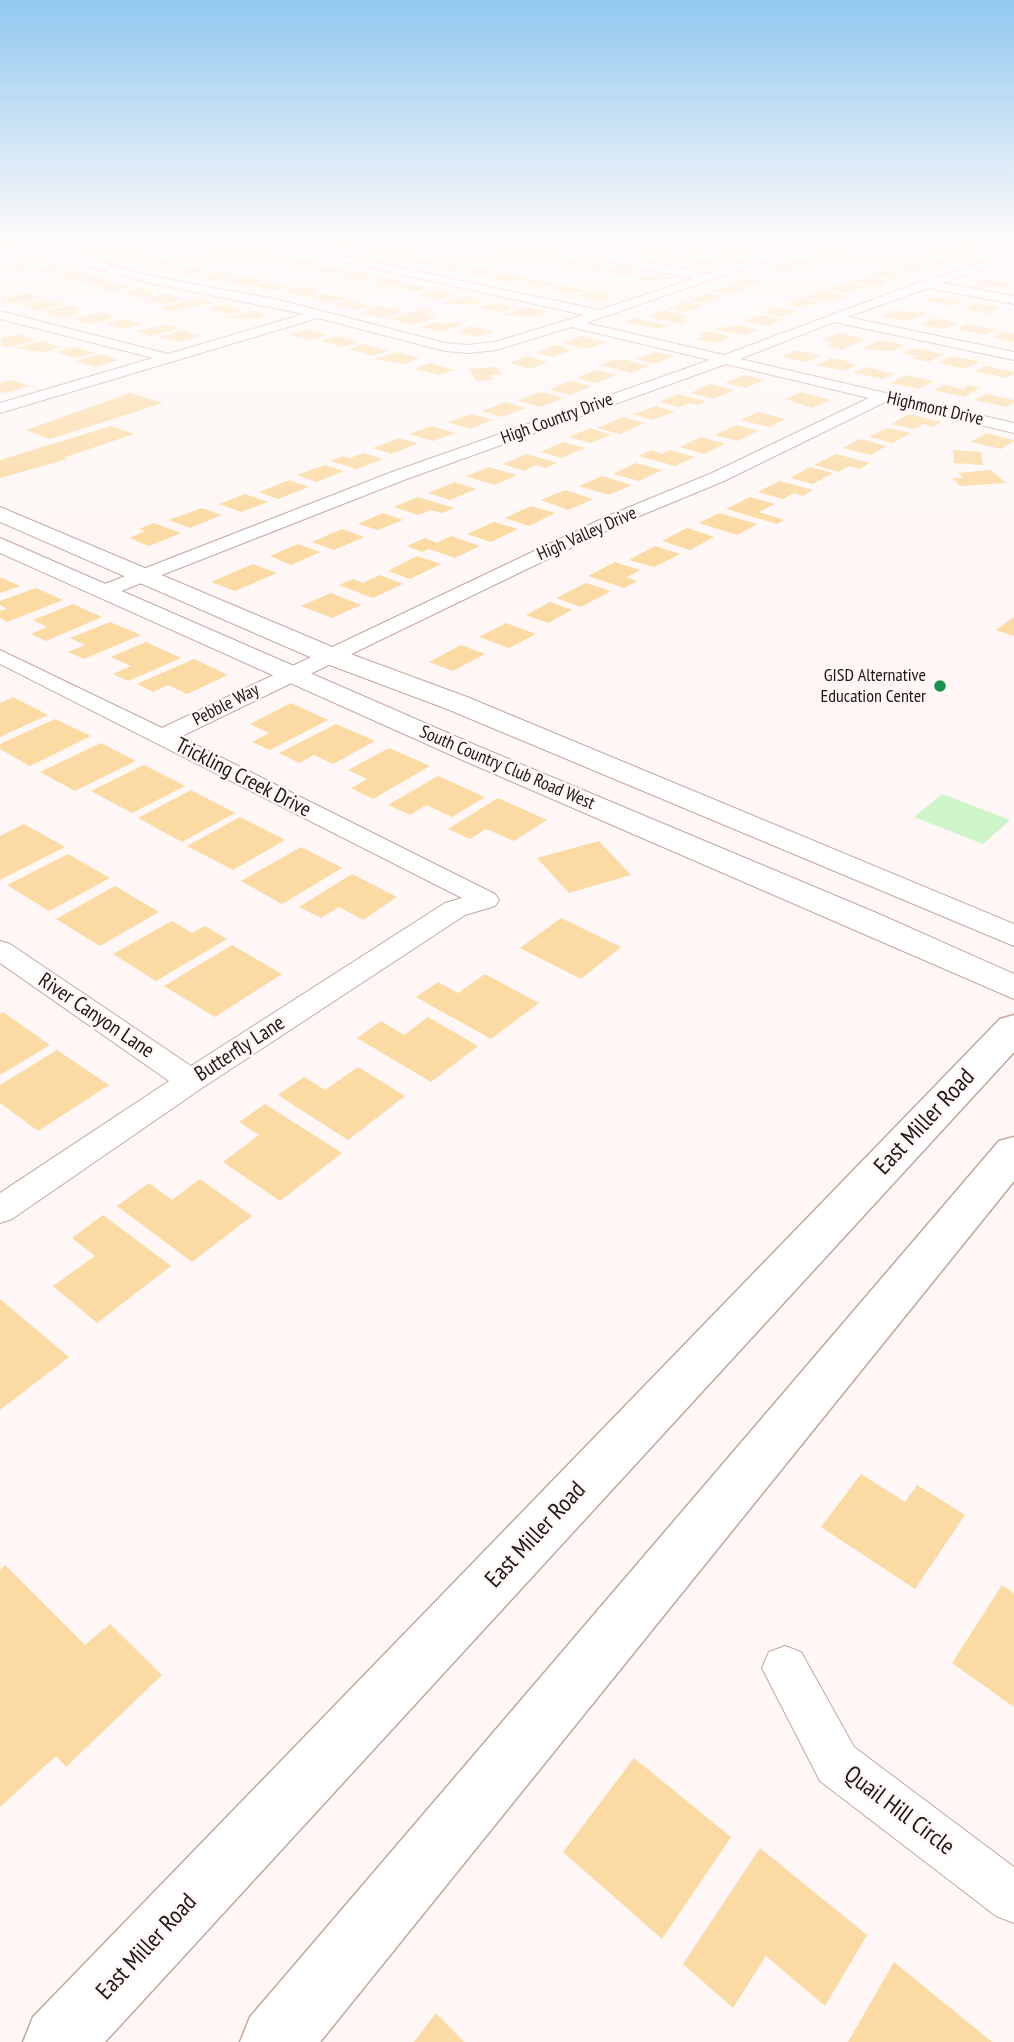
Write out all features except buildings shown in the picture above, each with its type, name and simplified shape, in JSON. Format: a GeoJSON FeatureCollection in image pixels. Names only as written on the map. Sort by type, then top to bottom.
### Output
{"type":"FeatureCollection","features":[{"type":"Feature","properties":{"kind":"main road","name":"East Miller Road"},"geometry":{"type":"LineString","coordinates":[[65,2040],[1014,1028]]}},
{"type":"Feature","properties":{"kind":"main road"},"geometry":{"type":"LineString","coordinates":[[275,2042],[1014,1152]]}},
{"type":"Feature","properties":{"kind":"street"},"geometry":{"type":"LineString","coordinates":[[84,336],[169,358]]}},
{"type":"Feature","properties":{"kind":"street"},"geometry":{"type":"LineString","coordinates":[[0,408],[243,336]]}},
{"type":"Feature","properties":{"kind":"street"},"geometry":{"type":"LineString","coordinates":[[402,336],[445,347],[487,348],[526,336]]}},
{"type":"Feature","properties":{"kind":"street","name":"Highmont Drive"},"geometry":{"type":"LineString","coordinates":[[628,336],[1014,428]]}},
{"type":"Feature","properties":{"kind":"street","name":"High Country Drive"},"geometry":{"type":"LineString","coordinates":[[104,591],[398,476],[789,336]]}},
{"type":"Feature","properties":{"kind":"street"},"geometry":{"type":"LineString","coordinates":[[920,336],[1014,356]]}},
{"type":"Feature","properties":{"kind":"street","name":"High Valley Drive"},"geometry":{"type":"LineString","coordinates":[[291,673],[614,520],[718,477],[883,397]]}},
{"type":"Feature","properties":{"kind":"street","name":"South Country Club Road West"},"geometry":{"type":"LineString","coordinates":[[0,514],[328,655],[457,704],[1014,936]]}},
{"type":"Feature","properties":{"kind":"street","name":"South Country Club Road West"},"geometry":{"type":"LineString","coordinates":[[0,545],[470,753],[867,921],[1014,988]]}},
{"type":"Feature","properties":{"kind":"street","name":"Trickling Creek Drive"},"geometry":{"type":"LineString","coordinates":[[0,656],[486,900]]}},
{"type":"Feature","properties":{"kind":"street","name":"Pebble Way"},"geometry":{"type":"LineString","coordinates":[[162,737],[291,673]]}},
{"type":"Feature","properties":{"kind":"street","name":"Butterfly Lane"},"geometry":{"type":"LineString","coordinates":[[0,1210],[191,1081],[456,909],[486,900]]}},
{"type":"Feature","properties":{"kind":"street","name":"River Canyon Lane"},"geometry":{"type":"LineString","coordinates":[[0,950],[191,1081]]}},
{"type":"Feature","properties":{"kind":"street","name":"Quail Hill Circle"},"geometry":{"type":"LineString","coordinates":[[785,1668],[837,1763],[1014,1898]]}},
{"type":"Feature","properties":{"kind":"green space"},"geometry":{"type":"Polygon","coordinates":[[[942,794],[1010,820],[983,844],[914,817],[942,794]]]}},
{"type":"Feature","properties":{"kind":"place","name":"GISD Alternative Education Center"},"geometry":{"type":"Point","coordinates":[940,686]}}]}
